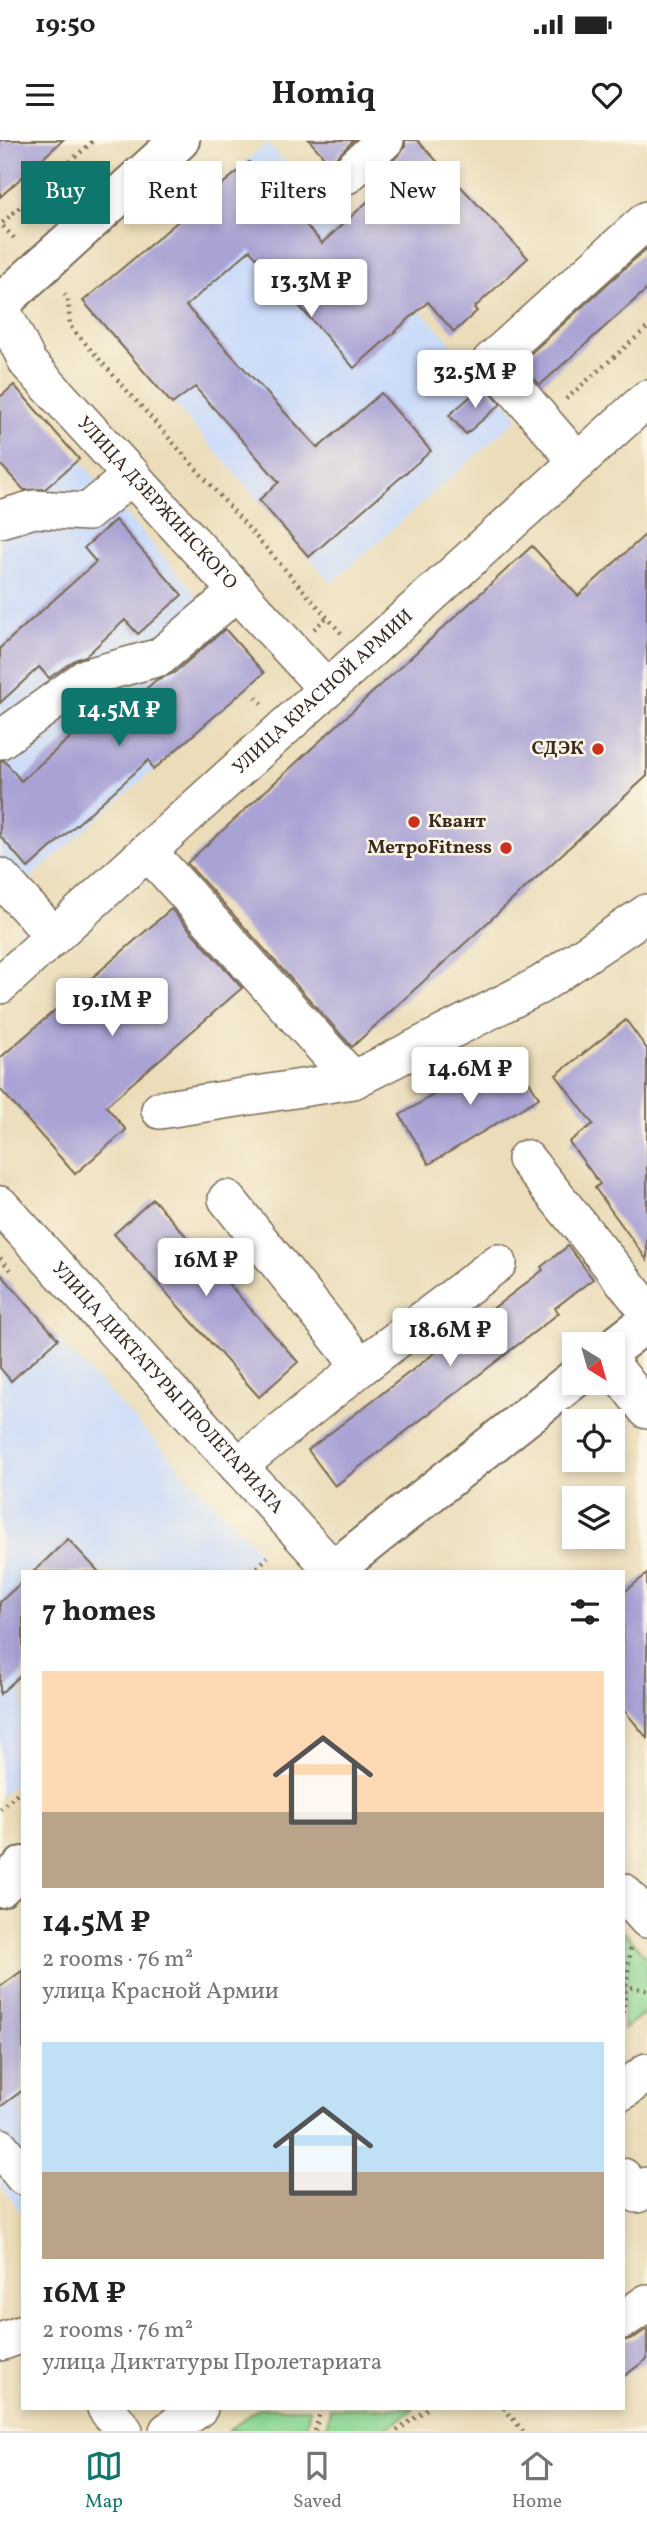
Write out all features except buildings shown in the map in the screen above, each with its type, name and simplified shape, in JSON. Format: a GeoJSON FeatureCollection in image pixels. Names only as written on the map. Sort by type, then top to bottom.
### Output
{"type":"FeatureCollection","features":[{"type":"Feature","properties":{"kind":"main road"},"geometry":{"type":"LineString","coordinates":[[0,305],[180,140]]}},
{"type":"Feature","properties":{"kind":"main road"},"geometry":{"type":"LineString","coordinates":[[625,1339],[647,1322]]}},
{"type":"Feature","properties":{"kind":"main road"},"geometry":{"type":"LineString","coordinates":[[334,1570],[562,1389]]}},
{"type":"Feature","properties":{"kind":"main road"},"geometry":{"type":"LineString","coordinates":[[0,1888],[21,1868]]}},
{"type":"Feature","properties":{"kind":"street"},"geometry":{"type":"LineString","coordinates":[[351,171],[385,140]]}},
{"type":"Feature","properties":{"kind":"street"},"geometry":{"type":"LineString","coordinates":[[578,462],[491,361],[647,220]]}},
{"type":"Feature","properties":{"kind":"street","name":"УЛИЦА ДЗЕРЖИНСКОГО"},"geometry":{"type":"LineString","coordinates":[[0,305],[28,363],[327,689]]}},
{"type":"Feature","properties":{"kind":"street","name":"УЛИЦА КРАСНОЙ АРМИИ"},"geometry":{"type":"LineString","coordinates":[[0,985],[578,462],[642,414]]}},
{"type":"Feature","properties":{"kind":"street"},"geometry":{"type":"LineString","coordinates":[[0,519],[34,509],[88,512],[132,475]]}},
{"type":"Feature","properties":{"kind":"street"},"geometry":{"type":"LineString","coordinates":[[0,740],[87,677],[160,657],[238,591]]}},
{"type":"Feature","properties":{"kind":"street"},"geometry":{"type":"LineString","coordinates":[[146,853],[163,868],[354,1080]]}},
{"type":"Feature","properties":{"kind":"street"},"geometry":{"type":"LineString","coordinates":[[0,877],[54,936]]}},
{"type":"Feature","properties":{"kind":"street"},"geometry":{"type":"LineString","coordinates":[[160,1110],[354,1080],[540,985],[647,913]]}},
{"type":"Feature","properties":{"kind":"street"},"geometry":{"type":"LineString","coordinates":[[526,1159],[647,1310]]}},
{"type":"Feature","properties":{"kind":"street"},"geometry":{"type":"LineString","coordinates":[[227,1199],[361,1367]]}},
{"type":"Feature","properties":{"kind":"street","name":"УЛИЦА ДИКТАТУРЫ ПРОЛЕТАРИАТА"},"geometry":{"type":"LineString","coordinates":[[0,1205],[332,1570]]}},
{"type":"Feature","properties":{"kind":"street"},"geometry":{"type":"LineString","coordinates":[[238,1466],[361,1367],[498,1263]]}},
{"type":"Feature","properties":{"kind":"street"},"geometry":{"type":"LineString","coordinates":[[625,1382],[647,1410]]}},
{"type":"Feature","properties":{"kind":"street"},"geometry":{"type":"LineString","coordinates":[[625,2089],[647,2072]]}},
{"type":"Feature","properties":{"kind":"street"},"geometry":{"type":"LineString","coordinates":[[0,2147],[21,2173]]}},
{"type":"Feature","properties":{"kind":"street"},"geometry":{"type":"LineString","coordinates":[[625,2179],[637,2194],[647,2186]]}},
{"type":"Feature","properties":{"kind":"street"},"geometry":{"type":"LineString","coordinates":[[625,2318],[647,2302]]}},
{"type":"Feature","properties":{"kind":"street"},"geometry":{"type":"LineString","coordinates":[[0,2342],[21,2335]]}},
{"type":"Feature","properties":{"kind":"street"},"geometry":{"type":"LineString","coordinates":[[108,2410],[124,2431]]}},
{"type":"Feature","properties":{"kind":"street"},"geometry":{"type":"LineString","coordinates":[[168,2431],[196,2410]]}},
{"type":"Feature","properties":{"kind":"path"},"geometry":{"type":"LineString","coordinates":[[14,238],[1,224],[94,140]]}},
{"type":"Feature","properties":{"kind":"path"},"geometry":{"type":"LineString","coordinates":[[64,294],[68,299],[70,326],[346,639]]}},
{"type":"Feature","properties":{"kind":"path"},"geometry":{"type":"LineString","coordinates":[[541,421],[647,328]]}},
{"type":"Feature","properties":{"kind":"path"},"geometry":{"type":"LineString","coordinates":[[254,1570],[268,1557]]}},
{"type":"Feature","properties":{"kind":"path"},"geometry":{"type":"LineString","coordinates":[[0,1809],[21,1790]]}},
{"type":"Feature","properties":{"kind":"path"},"geometry":{"type":"LineString","coordinates":[[625,1979],[636,1907]]}},
{"type":"Feature","properties":{"kind":"path"},"geometry":{"type":"LineString","coordinates":[[625,1986],[647,1990]]}},
{"type":"Feature","properties":{"kind":"path"},"geometry":{"type":"LineString","coordinates":[[316,2431],[321,2410]]}},
{"type":"Feature","properties":{"kind":"path"},"geometry":{"type":"LineString","coordinates":[[397,2431],[425,2410]]}},
{"type":"Feature","properties":{"kind":"path"},"geometry":{"type":"LineString","coordinates":[[506,2410],[523,2431]]}},
{"type":"Feature","properties":{"kind":"shaded area"},"geometry":{"type":"Polygon","coordinates":[[[267,143],[284,161],[246,161],[267,143]]]}},
{"type":"Feature","properties":{"kind":"shaded area"},"geometry":{"type":"Polygon","coordinates":[[[236,170],[236,224],[341,224],[519,417],[332,583],[83,301],[173,224],[222,224],[222,182],[236,170]]]}},
{"type":"Feature","properties":{"kind":"shaded area"},"geometry":{"type":"Polygon","coordinates":[[[79,459],[264,673],[0,905],[0,524],[79,459]]]}},
{"type":"Feature","properties":{"kind":"shaded area"},"geometry":{"type":"Polygon","coordinates":[[[9,1284],[261,1552],[241,1570],[21,1570],[21,1778],[0,1797],[0,1292],[9,1284]]]}},
{"type":"Feature","properties":{"kind":"shaded area"},"geometry":{"type":"Polygon","coordinates":[[[21,1971],[21,2212],[0,2184],[0,1987],[21,1971]]]}},
{"type":"Feature","properties":{"kind":"green space"},"geometry":{"type":"Polygon","coordinates":[[[625,1932],[647,1958],[647,2011],[625,2028],[625,1932]]]}},
{"type":"Feature","properties":{"kind":"green space"},"geometry":{"type":"Polygon","coordinates":[[[256,2410],[310,2410],[305,2431],[228,2431],[256,2410]]]}},
{"type":"Feature","properties":{"kind":"green space"},"geometry":{"type":"Polygon","coordinates":[[[330,2410],[413,2410],[384,2431],[326,2431],[330,2410]]]}},
{"type":"Feature","properties":{"kind":"place","name":"СДЭК"},"geometry":{"type":"Point","coordinates":[598,749]}},
{"type":"Feature","properties":{"kind":"place","name":"Квант"},"geometry":{"type":"Point","coordinates":[414,822]}},
{"type":"Feature","properties":{"kind":"place","name":"МетроFitness"},"geometry":{"type":"Point","coordinates":[506,848]}}]}
